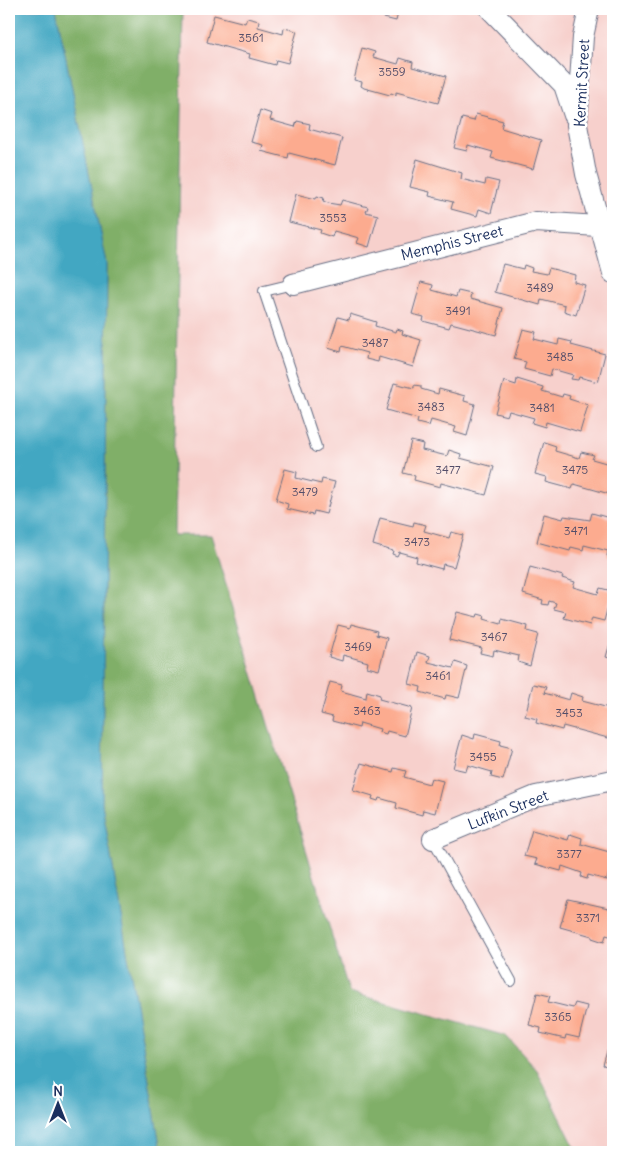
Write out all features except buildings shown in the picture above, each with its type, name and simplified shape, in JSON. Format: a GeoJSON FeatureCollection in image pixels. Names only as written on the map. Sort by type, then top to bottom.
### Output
{"type":"FeatureCollection","features":[{"type":"Feature","properties":{"kind":"street"},"geometry":{"type":"LineString","coordinates":[[490,9],[564,84],[577,125]]}},
{"type":"Feature","properties":{"kind":"street","name":"Kermit Street"},"geometry":{"type":"LineString","coordinates":[[589,9],[583,37],[577,125],[586,174],[607,226],[613,273]]}},
{"type":"Feature","properties":{"kind":"street","name":"Memphis Street"},"geometry":{"type":"LineString","coordinates":[[293,284],[536,222],[607,226]]}},
{"type":"Feature","properties":{"kind":"street","name":"Lufkin Street"},"geometry":{"type":"LineString","coordinates":[[433,839],[536,796],[613,780]]}},
{"type":"Feature","properties":{"kind":"lane"},"geometry":{"type":"LineString","coordinates":[[293,284],[264,291],[316,447]]}},
{"type":"Feature","properties":{"kind":"lane"},"geometry":{"type":"LineString","coordinates":[[433,839],[511,981]]}},
{"type":"Feature","properties":{"kind":"shaded area"},"geometry":{"type":"Polygon","coordinates":[[[56,9],[613,9],[613,1152],[161,1152],[102,804],[107,264],[56,9]]]}},
{"type":"Feature","properties":{"kind":"green space"},"geometry":{"type":"Polygon","coordinates":[[[56,9],[183,9],[173,535],[211,535],[349,992],[506,1036],[537,1070],[577,1152],[161,1152],[102,804],[107,264],[56,9]]]}},
{"type":"Feature","properties":{"kind":"water"},"geometry":{"type":"Polygon","coordinates":[[[9,9],[56,9],[107,264],[102,804],[161,1152],[9,1152],[9,9]]]}}]}
